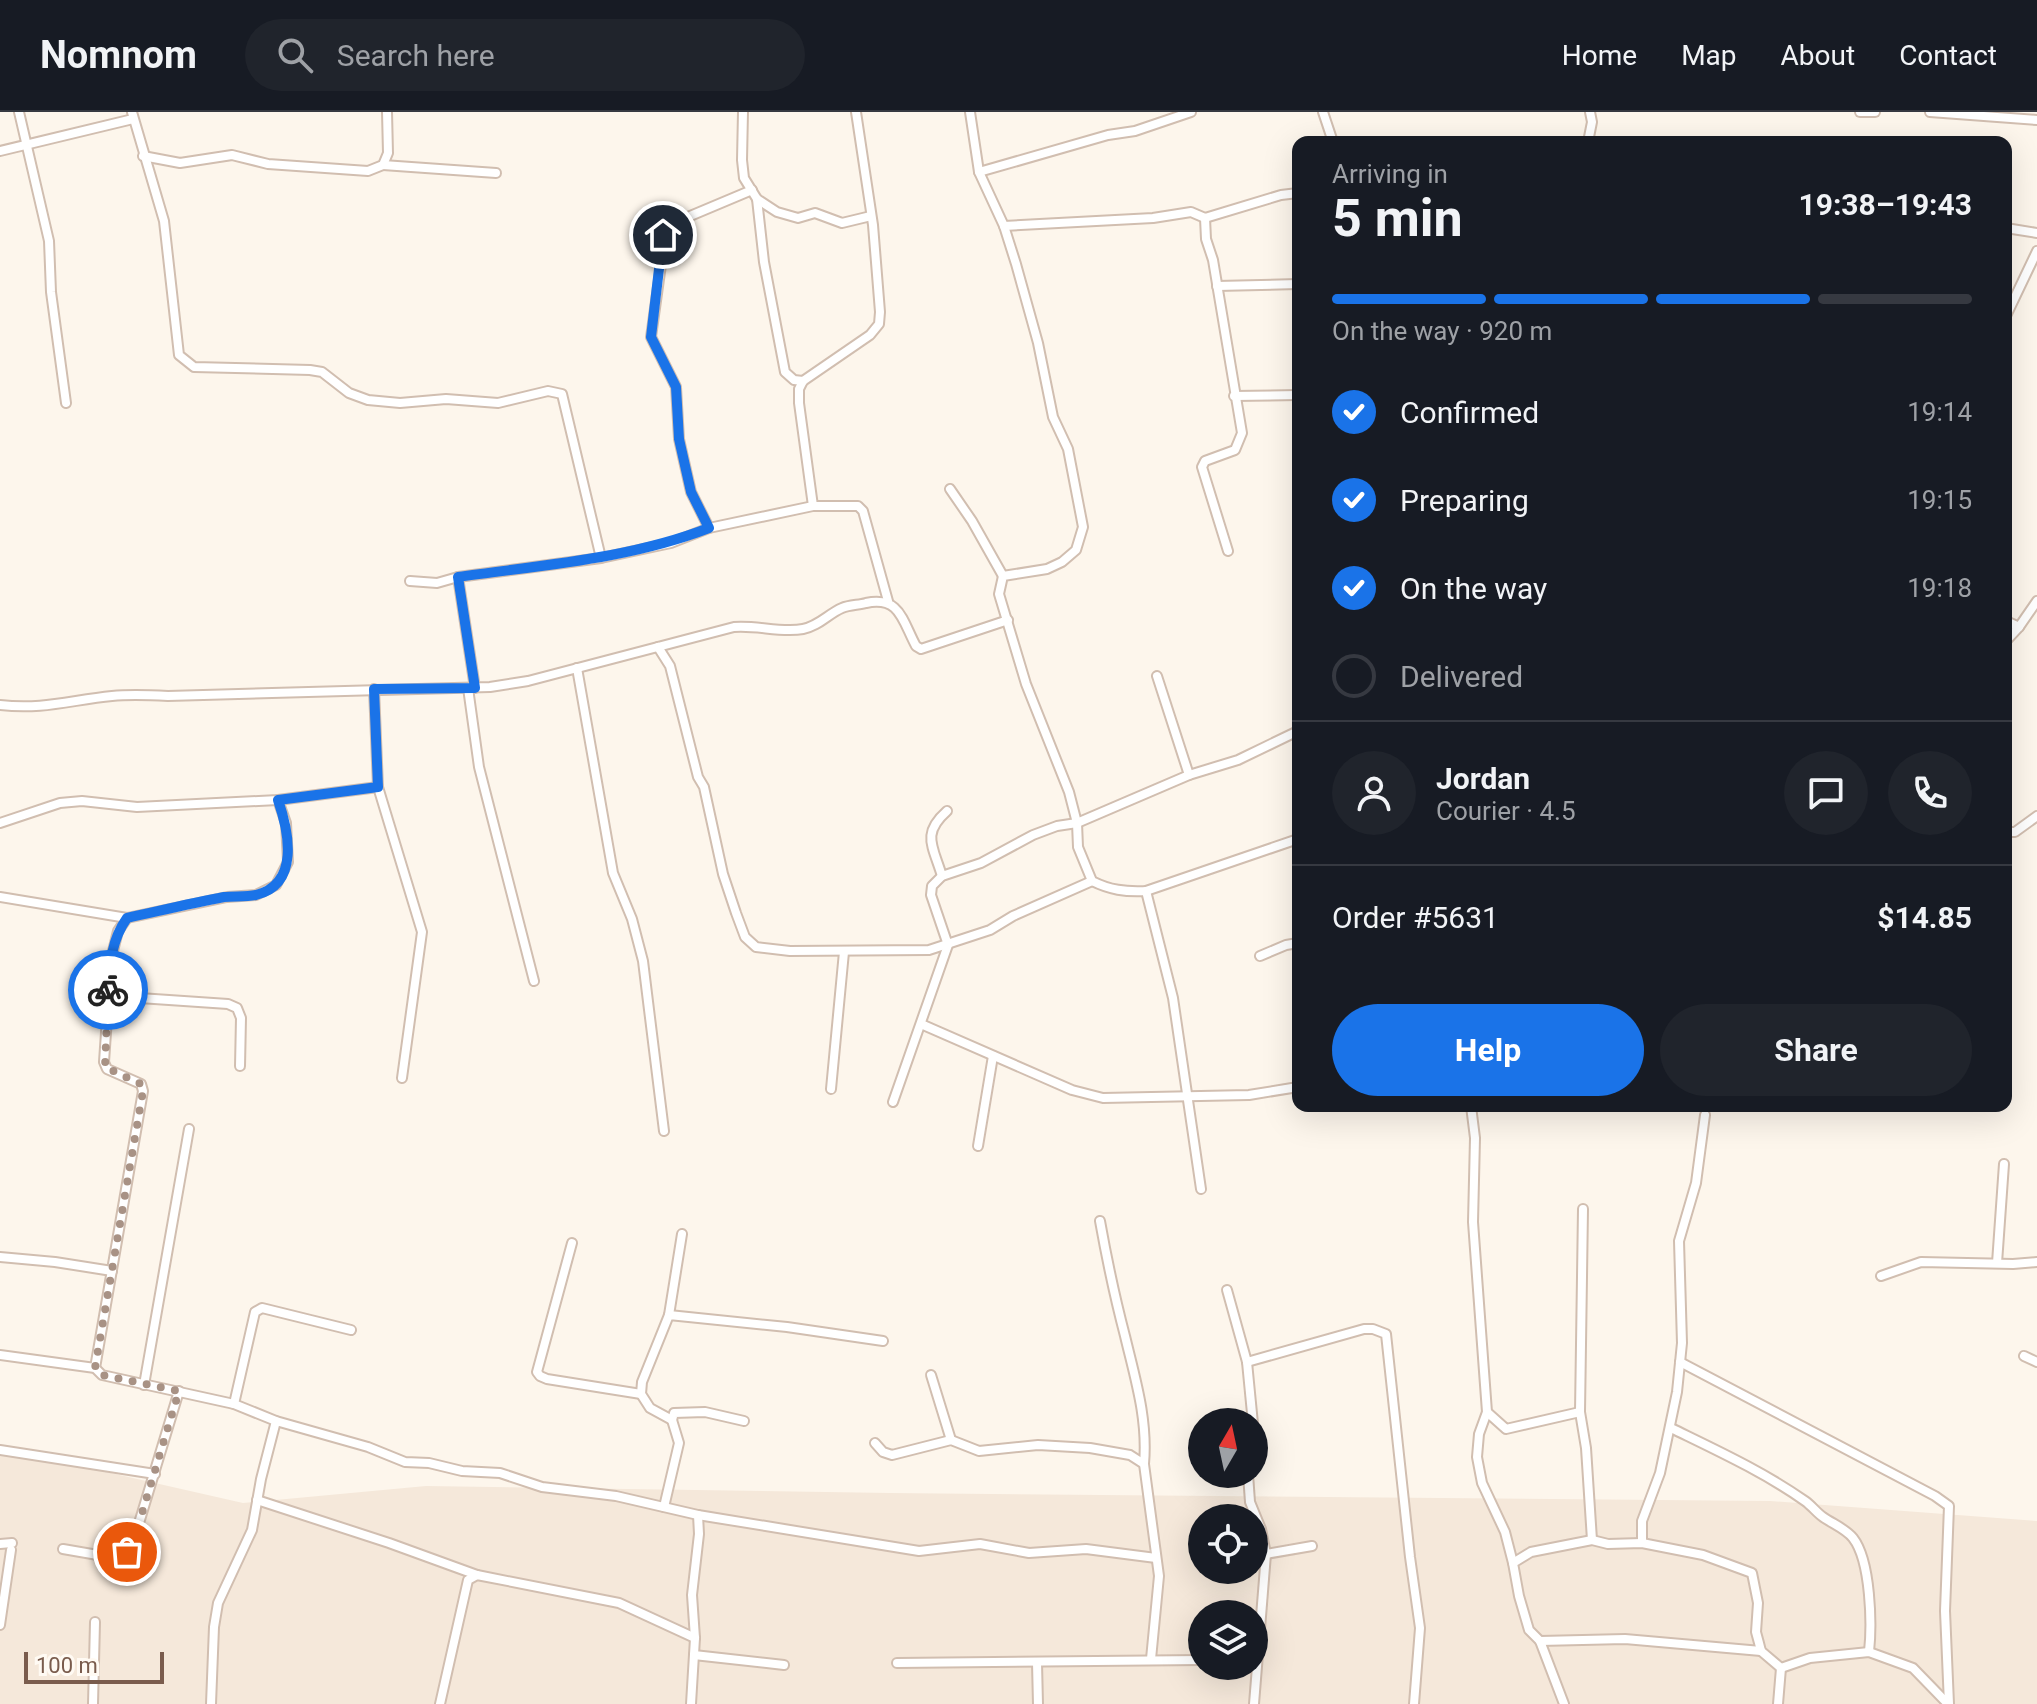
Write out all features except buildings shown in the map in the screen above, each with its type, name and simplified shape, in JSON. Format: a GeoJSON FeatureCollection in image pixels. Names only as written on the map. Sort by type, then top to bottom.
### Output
{"type":"FeatureCollection","features":[{"type":"Feature","properties":{"kind":"street"},"geometry":{"type":"LineString","coordinates":[[19,112],[49,241],[51,292],[66,403]]}},
{"type":"Feature","properties":{"kind":"street"},"geometry":{"type":"LineString","coordinates":[[383,165],[388,153],[387,112]]}},
{"type":"Feature","properties":{"kind":"street"},"geometry":{"type":"LineString","coordinates":[[743,112],[744,178],[757,199],[764,262],[785,372],[794,380],[803,381]]}},
{"type":"Feature","properties":{"kind":"street"},"geometry":{"type":"LineString","coordinates":[[813,506],[799,389],[803,381],[870,335],[879,324],[871,216],[856,112]]}},
{"type":"Feature","properties":{"kind":"street"},"geometry":{"type":"LineString","coordinates":[[970,112],[979,172],[1004,226],[1038,343],[1053,417],[1068,449],[1083,527],[1076,550],[1062,562],[1047,569],[1003,576]]}},
{"type":"Feature","properties":{"kind":"street"},"geometry":{"type":"LineString","coordinates":[[979,172],[1108,135],[1135,131],[1191,112]]}},
{"type":"Feature","properties":{"kind":"street"},"geometry":{"type":"LineString","coordinates":[[1323,112],[1331,136]]}},
{"type":"Feature","properties":{"kind":"street"},"geometry":{"type":"LineString","coordinates":[[1589,136],[1590,112]]}},
{"type":"Feature","properties":{"kind":"street"},"geometry":{"type":"LineString","coordinates":[[1860,112],[1875,112]]}},
{"type":"Feature","properties":{"kind":"street"},"geometry":{"type":"LineString","coordinates":[[1934,112],[2037,120]]}},
{"type":"Feature","properties":{"kind":"street"},"geometry":{"type":"LineString","coordinates":[[0,151],[132,116],[164,221],[179,355],[194,367],[322,372],[349,393],[368,400],[400,403],[446,399],[498,403],[548,391],[562,394],[601,558]]}},
{"type":"Feature","properties":{"kind":"street"},"geometry":{"type":"LineString","coordinates":[[143,156],[180,163],[232,155],[268,164],[330,169],[368,171],[383,165],[496,173]]}},
{"type":"Feature","properties":{"kind":"street"},"geometry":{"type":"LineString","coordinates":[[709,528],[691,492],[679,439],[676,387],[654,346],[651,325],[666,229],[752,190]]}},
{"type":"Feature","properties":{"kind":"street"},"geometry":{"type":"LineString","coordinates":[[1004,226],[1153,218],[1191,212],[1205,218],[1292,194]]}},
{"type":"Feature","properties":{"kind":"street"},"geometry":{"type":"LineString","coordinates":[[757,199],[777,212],[798,218],[815,213],[842,223],[871,216]]}},
{"type":"Feature","properties":{"kind":"street"},"geometry":{"type":"LineString","coordinates":[[1205,218],[1206,239],[1242,433],[1235,450],[1205,461],[1202,467],[1228,551]]}},
{"type":"Feature","properties":{"kind":"street"},"geometry":{"type":"LineString","coordinates":[[2012,229],[2037,233]]}},
{"type":"Feature","properties":{"kind":"street"},"geometry":{"type":"LineString","coordinates":[[2012,303],[2037,251]]}},
{"type":"Feature","properties":{"kind":"street"},"geometry":{"type":"LineString","coordinates":[[1217,286],[1292,284]]}},
{"type":"Feature","properties":{"kind":"street"},"geometry":{"type":"LineString","coordinates":[[1234,396],[1292,395]]}},
{"type":"Feature","properties":{"kind":"street"},"geometry":{"type":"LineString","coordinates":[[950,489],[1003,576],[999,594],[1026,684],[1069,792],[1077,823],[1078,847],[1092,881],[1125,892],[1146,891],[1292,841]]}},
{"type":"Feature","properties":{"kind":"street"},"geometry":{"type":"LineString","coordinates":[[410,581],[437,583],[458,577],[601,558],[671,543],[709,528],[813,506],[858,506],[863,511],[888,601],[896,608],[916,646],[921,649],[1008,620]]}},
{"type":"Feature","properties":{"kind":"street"},"geometry":{"type":"LineString","coordinates":[[458,577],[479,767],[534,981]]}},
{"type":"Feature","properties":{"kind":"street"},"geometry":{"type":"LineString","coordinates":[[0,705],[28,708],[55,706],[135,695],[471,688],[528,681],[734,627],[804,629],[842,608],[888,601]]}},
{"type":"Feature","properties":{"kind":"street"},"geometry":{"type":"LineString","coordinates":[[2012,635],[2037,601]]}},
{"type":"Feature","properties":{"kind":"street"},"geometry":{"type":"LineString","coordinates":[[2012,624],[2019,627]]}},
{"type":"Feature","properties":{"kind":"street"},"geometry":{"type":"LineString","coordinates":[[658,647],[670,666],[698,777],[704,787],[723,874],[745,937],[756,947],[844,952],[929,950],[990,930],[1013,916],[1092,881]]}},
{"type":"Feature","properties":{"kind":"street"},"geometry":{"type":"LineString","coordinates":[[577,668],[613,873],[632,919],[643,961],[664,1131]]}},
{"type":"Feature","properties":{"kind":"street"},"geometry":{"type":"LineString","coordinates":[[1157,676],[1189,775]]}},
{"type":"Feature","properties":{"kind":"street"},"geometry":{"type":"LineString","coordinates":[[374,689],[378,787],[422,932],[402,1078]]}},
{"type":"Feature","properties":{"kind":"street"},"geometry":{"type":"LineString","coordinates":[[893,1102],[948,945],[931,895],[932,886],[942,876],[981,863],[1033,835],[1077,823],[1189,775],[1238,760],[1292,734]]}},
{"type":"Feature","properties":{"kind":"street"},"geometry":{"type":"LineString","coordinates":[[0,823],[60,803],[82,801],[137,807],[278,800],[378,787]]}},
{"type":"Feature","properties":{"kind":"street"},"geometry":{"type":"LineString","coordinates":[[0,897],[127,918],[227,897],[256,895],[276,885],[288,862],[286,823],[278,800]]}},
{"type":"Feature","properties":{"kind":"street"},"geometry":{"type":"LineString","coordinates":[[942,876],[930,832],[934,822],[947,811]]}},
{"type":"Feature","properties":{"kind":"street"},"geometry":{"type":"LineString","coordinates":[[2012,832],[2037,816]]}},
{"type":"Feature","properties":{"kind":"street"},"geometry":{"type":"LineString","coordinates":[[1146,891],[1173,998],[1201,1189]]}},
{"type":"Feature","properties":{"kind":"street"},"geometry":{"type":"LineString","coordinates":[[95,1368],[143,1091],[141,1084],[105,1067],[111,959],[118,931],[127,918]]}},
{"type":"Feature","properties":{"kind":"street"},"geometry":{"type":"LineString","coordinates":[[1260,956],[1292,944]]}},
{"type":"Feature","properties":{"kind":"street"},"geometry":{"type":"LineString","coordinates":[[831,1089],[844,952]]}},
{"type":"Feature","properties":{"kind":"street"},"geometry":{"type":"LineString","coordinates":[[110,996],[228,1004],[237,1008],[241,1018],[240,1066]]}},
{"type":"Feature","properties":{"kind":"street"},"geometry":{"type":"LineString","coordinates":[[921,1024],[1094,1097],[1249,1095],[1292,1088]]}},
{"type":"Feature","properties":{"kind":"street"},"geometry":{"type":"LineString","coordinates":[[978,1146],[993,1056]]}},
{"type":"Feature","properties":{"kind":"street"},"geometry":{"type":"LineString","coordinates":[[1472,1112],[1475,1138],[1473,1222],[1487,1412],[1479,1434],[1477,1457],[1482,1483],[1505,1532],[1529,1630],[1540,1641],[1564,1704]]}},
{"type":"Feature","properties":{"kind":"street"},"geometry":{"type":"LineString","coordinates":[[1642,1543],[1642,1521],[1660,1473],[1671,1428],[1683,1319],[1679,1241],[1696,1183],[1705,1115]]}},
{"type":"Feature","properties":{"kind":"street"},"geometry":{"type":"LineString","coordinates":[[144,1385],[189,1129]]}},
{"type":"Feature","properties":{"kind":"street"},"geometry":{"type":"LineString","coordinates":[[1997,1263],[2004,1164]]}},
{"type":"Feature","properties":{"kind":"street"},"geometry":{"type":"LineString","coordinates":[[1583,1209],[1580,1412],[1586,1448],[1592,1540]]}},
{"type":"Feature","properties":{"kind":"street"},"geometry":{"type":"LineString","coordinates":[[1100,1221],[1142,1403],[1146,1442],[1144,1464],[1158,1598],[1151,1659]]}},
{"type":"Feature","properties":{"kind":"street"},"geometry":{"type":"LineString","coordinates":[[672,1420],[650,1408],[641,1394],[642,1382],[669,1315],[682,1234]]}},
{"type":"Feature","properties":{"kind":"street"},"geometry":{"type":"LineString","coordinates":[[572,1243],[537,1372],[547,1379],[641,1394]]}},
{"type":"Feature","properties":{"kind":"street"},"geometry":{"type":"LineString","coordinates":[[0,1257],[112,1271]]}},
{"type":"Feature","properties":{"kind":"street"},"geometry":{"type":"LineString","coordinates":[[1881,1276],[1921,1262],[2037,1262]]}},
{"type":"Feature","properties":{"kind":"street"},"geometry":{"type":"LineString","coordinates":[[1227,1290],[1247,1362],[1251,1408]]}},
{"type":"Feature","properties":{"kind":"street"},"geometry":{"type":"LineString","coordinates":[[234,1404],[255,1312],[262,1308],[351,1330]]}},
{"type":"Feature","properties":{"kind":"street"},"geometry":{"type":"LineString","coordinates":[[669,1315],[883,1341]]}},
{"type":"Feature","properties":{"kind":"street"},"geometry":{"type":"LineString","coordinates":[[1247,1362],[1364,1329],[1386,1334],[1420,1628],[1414,1704]]}},
{"type":"Feature","properties":{"kind":"street"},"geometry":{"type":"LineString","coordinates":[[0,1355],[95,1368],[102,1375],[234,1404],[276,1421],[368,1447],[405,1462],[500,1473],[549,1488],[616,1496],[698,1515],[919,1551],[980,1544],[1029,1553],[1086,1549],[1156,1558]]}},
{"type":"Feature","properties":{"kind":"street"},"geometry":{"type":"LineString","coordinates":[[2024,1356],[2037,1362]]}},
{"type":"Feature","properties":{"kind":"street"},"geometry":{"type":"LineString","coordinates":[[1680,1362],[1949,1506],[1945,1611],[1948,1704]]}},
{"type":"Feature","properties":{"kind":"street"},"geometry":{"type":"LineString","coordinates":[[931,1375],[951,1440]]}},
{"type":"Feature","properties":{"kind":"street"},"geometry":{"type":"LineString","coordinates":[[63,1549],[115,1558],[127,1552],[136,1533],[179,1391]]}},
{"type":"Feature","properties":{"kind":"street"},"geometry":{"type":"LineString","coordinates":[[664,1507],[679,1443],[672,1420],[674,1413],[705,1412],[744,1421]]}},
{"type":"Feature","properties":{"kind":"street"},"geometry":{"type":"LineString","coordinates":[[1487,1412],[1506,1429],[1580,1412]]}},
{"type":"Feature","properties":{"kind":"street"},"geometry":{"type":"LineString","coordinates":[[211,1704],[215,1614],[252,1530],[276,1421]]}},
{"type":"Feature","properties":{"kind":"street"},"geometry":{"type":"LineString","coordinates":[[1671,1428],[1783,1487],[1852,1537],[1864,1568],[1871,1632],[1869,1652]]}},
{"type":"Feature","properties":{"kind":"street"},"geometry":{"type":"LineString","coordinates":[[875,1443],[883,1452],[892,1455],[951,1440],[979,1451],[1038,1445],[1090,1448],[1130,1455],[1144,1464]]}},
{"type":"Feature","properties":{"kind":"street"},"geometry":{"type":"LineString","coordinates":[[0,1450],[155,1474]]}},
{"type":"Feature","properties":{"kind":"street"},"geometry":{"type":"LineString","coordinates":[[257,1500],[477,1575],[619,1603],[695,1638]]}},
{"type":"Feature","properties":{"kind":"street"},"geometry":{"type":"LineString","coordinates":[[691,1704],[695,1638],[692,1595],[699,1534],[698,1515]]}},
{"type":"Feature","properties":{"kind":"street"},"geometry":{"type":"LineString","coordinates":[[1513,1563],[1531,1552],[1592,1540],[1608,1544],[1642,1543],[1703,1555],[1752,1573],[1758,1603],[1756,1632],[1761,1651],[1781,1668]]}},
{"type":"Feature","properties":{"kind":"street"},"geometry":{"type":"LineString","coordinates":[[0,1544],[11,1546],[0,1625]]}},
{"type":"Feature","properties":{"kind":"street"},"geometry":{"type":"LineString","coordinates":[[1268,1554],[1312,1546]]}},
{"type":"Feature","properties":{"kind":"street"},"geometry":{"type":"LineString","coordinates":[[440,1704],[468,1580],[477,1575]]}},
{"type":"Feature","properties":{"kind":"street"},"geometry":{"type":"LineString","coordinates":[[93,1704],[95,1622]]}},
{"type":"Feature","properties":{"kind":"street"},"geometry":{"type":"LineString","coordinates":[[1540,1641],[1625,1639],[1761,1651]]}},
{"type":"Feature","properties":{"kind":"street"},"geometry":{"type":"LineString","coordinates":[[1781,1668],[1810,1658],[1869,1652],[1913,1668],[1948,1704]]}},
{"type":"Feature","properties":{"kind":"street"},"geometry":{"type":"LineString","coordinates":[[694,1655],[784,1665]]}},
{"type":"Feature","properties":{"kind":"street"},"geometry":{"type":"LineString","coordinates":[[897,1663],[1188,1660]]}},
{"type":"Feature","properties":{"kind":"street"},"geometry":{"type":"LineString","coordinates":[[1037,1663],[1038,1704]]}},
{"type":"Feature","properties":{"kind":"street"},"geometry":{"type":"LineString","coordinates":[[1778,1704],[1781,1668]]}},
{"type":"Feature","properties":{"kind":"street"},"geometry":{"type":"LineString","coordinates":[[1254,1704],[1255,1680]]}},
{"type":"Feature","properties":{"kind":"shaded area"},"geometry":{"type":"Polygon","coordinates":[[[0,1454],[58,1461],[243,1503],[426,1486],[1770,1501],[2037,1521],[2037,1704],[0,1704],[0,1454]]]}},
{"type":"Feature","properties":{"kind":"way so far"},"geometry":{"type":"LineString","coordinates":[[108,990],[105,1067],[141,1084],[143,1091],[95,1368],[102,1375],[179,1391],[136,1533],[127,1552]]}},
{"type":"Feature","properties":{"kind":"route"},"geometry":{"type":"LineString","coordinates":[[108,990],[118,931],[127,918],[227,897],[256,895],[276,885],[288,862],[286,823],[278,800],[378,787],[374,689],[475,688],[458,577],[601,558],[671,543],[709,528],[691,492],[679,439],[678,393],[651,337],[663,235]]}}]}
